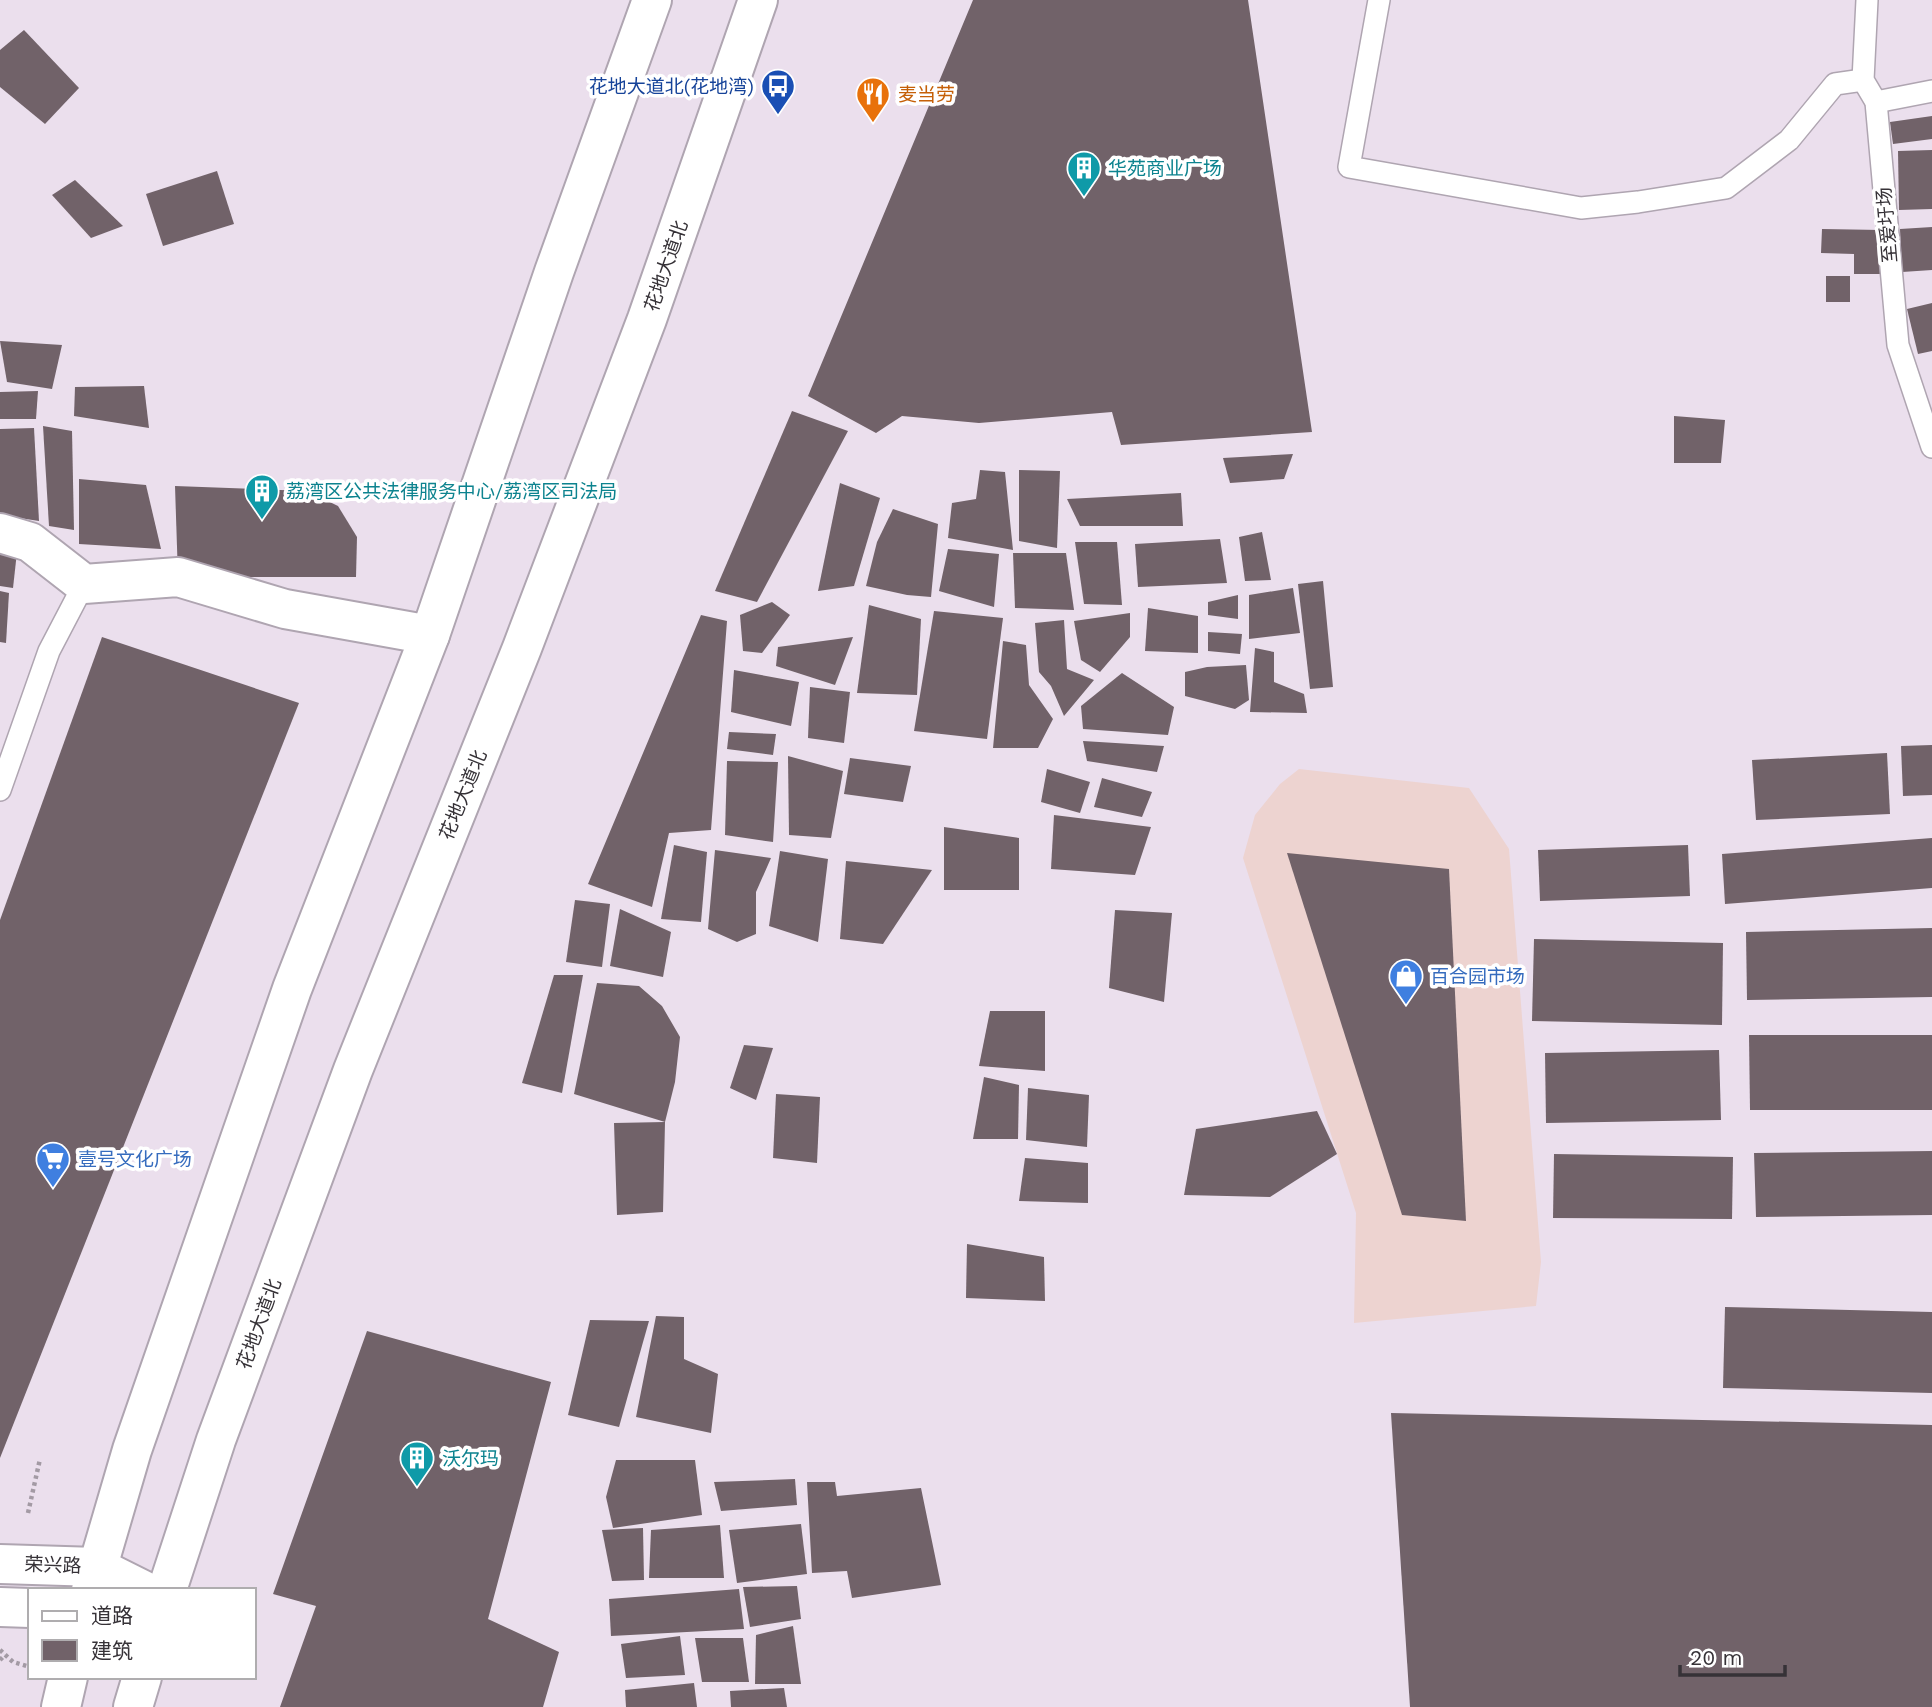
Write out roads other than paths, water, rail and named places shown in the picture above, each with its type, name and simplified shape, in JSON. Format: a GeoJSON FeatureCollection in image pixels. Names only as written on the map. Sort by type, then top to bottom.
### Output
{"type":"FeatureCollection","features":[{"type":"Feature","properties":{"kind":"main road"},"geometry":{"type":"LineString","coordinates":[[94,1578],[132,1450],[292,989],[430,635],[554,272],[652,0]]}},
{"type":"Feature","properties":{"kind":"main road","name":"花地大道北"},"geometry":{"type":"LineString","coordinates":[[168,1588],[216,1440],[353,1070],[522,648],[647,319],[758,0]]}},
{"type":"Feature","properties":{"kind":"main road"},"geometry":{"type":"LineString","coordinates":[[0,533],[30,542],[83,584],[178,577],[285,609],[430,635]]}},
{"type":"Feature","properties":{"kind":"main road","name":"荣兴路"},"geometry":{"type":"LineString","coordinates":[[0,1564],[94,1578],[135,1588]]}},
{"type":"Feature","properties":{"kind":"main road"},"geometry":{"type":"LineString","coordinates":[[0,1607],[28,1608]]}},
{"type":"Feature","properties":{"kind":"main road"},"geometry":{"type":"LineString","coordinates":[[61,1707],[68,1679]]}},
{"type":"Feature","properties":{"kind":"main road"},"geometry":{"type":"LineString","coordinates":[[133,1707],[141,1679]]}},
{"type":"Feature","properties":{"kind":"lane"},"geometry":{"type":"LineString","coordinates":[[1379,0],[1349,167],[1581,208],[1726,188],[1789,140],[1835,84],[1863,80],[1867,0]]}},
{"type":"Feature","properties":{"kind":"lane","name":"至爱圩场"},"geometry":{"type":"LineString","coordinates":[[1863,80],[1876,103],[1898,345],[1932,447]]}},
{"type":"Feature","properties":{"kind":"lane"},"geometry":{"type":"LineString","coordinates":[[1876,103],[1932,91]]}},
{"type":"Feature","properties":{"kind":"lane"},"geometry":{"type":"LineString","coordinates":[[0,790],[49,651],[83,584]]}},
{"type":"Feature","properties":{"kind":"place","name":"花地大道北(花地湾)"},"geometry":{"type":"Point","coordinates":[778,116]}},
{"type":"Feature","properties":{"kind":"place","name":"麦当劳"},"geometry":{"type":"Point","coordinates":[873,124]}},
{"type":"Feature","properties":{"kind":"place","name":"华苑商业广场"},"geometry":{"type":"Point","coordinates":[1084,198]}},
{"type":"Feature","properties":{"kind":"place","name":"荔湾区公共法律服务中心/荔湾区司法局"},"geometry":{"type":"Point","coordinates":[262,521]}},
{"type":"Feature","properties":{"kind":"place","name":"百合园市场"},"geometry":{"type":"Point","coordinates":[1406,1006]}},
{"type":"Feature","properties":{"kind":"place","name":"壹号文化广场"},"geometry":{"type":"Point","coordinates":[53,1189]}},
{"type":"Feature","properties":{"kind":"place","name":"沃尔玛"},"geometry":{"type":"Point","coordinates":[417,1488]}}]}
